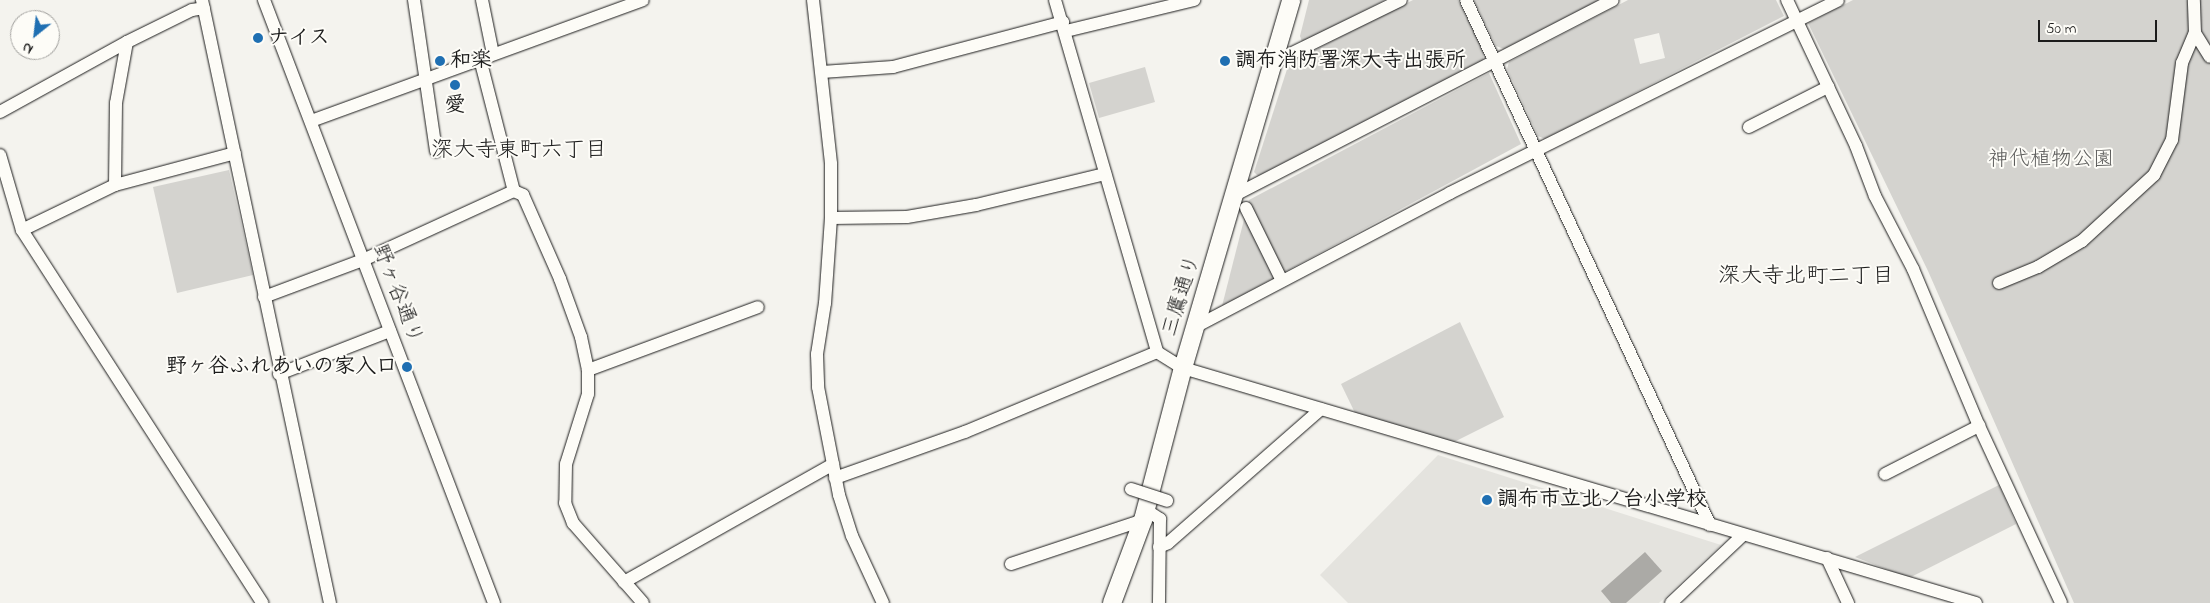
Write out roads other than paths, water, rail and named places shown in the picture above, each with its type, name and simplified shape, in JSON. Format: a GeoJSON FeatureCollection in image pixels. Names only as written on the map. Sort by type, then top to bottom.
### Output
{"type":"FeatureCollection","features":[{"type":"Feature","properties":{"kind":"main road","name":"三鷹通り"},"geometry":{"type":"LineString","coordinates":[[1112,603],[1145,515],[1183,368],[1240,201],[1291,0]]}},
{"type":"Feature","properties":{"kind":"street","name":"野ヶ谷通り"},"geometry":{"type":"LineString","coordinates":[[264,0],[494,603]]}},
{"type":"Feature","properties":{"kind":"street"},"geometry":{"type":"LineString","coordinates":[[414,0],[428,80],[436,151]]}},
{"type":"Feature","properties":{"kind":"street"},"geometry":{"type":"LineString","coordinates":[[482,0],[493,54]]}},
{"type":"Feature","properties":{"kind":"street"},"geometry":{"type":"LineString","coordinates":[[311,121],[428,80],[493,54],[643,0]]}},
{"type":"Feature","properties":{"kind":"street"},"geometry":{"type":"LineString","coordinates":[[813,0],[830,131],[831,218],[817,365],[818,386],[835,478],[849,528],[883,603]]}},
{"type":"Feature","properties":{"kind":"street"},"geometry":{"type":"LineString","coordinates":[[1055,0],[1157,352],[1183,368],[1743,536],[1827,558],[1976,603]]}},
{"type":"Feature","properties":{"kind":"street"},"geometry":{"type":"LineString","coordinates":[[822,72],[893,67],[1064,27],[1194,0]]}},
{"type":"Feature","properties":{"kind":"street"},"geometry":{"type":"LineString","coordinates":[[1274,62],[1401,0]]}},
{"type":"Feature","properties":{"kind":"street"},"geometry":{"type":"LineString","coordinates":[[1466,0],[1710,525]]}},
{"type":"Feature","properties":{"kind":"street"},"geometry":{"type":"LineString","coordinates":[[1282,281],[1240,201],[1494,61],[1613,0]]}},
{"type":"Feature","properties":{"kind":"street"},"geometry":{"type":"LineString","coordinates":[[1787,0],[1828,87],[1875,196],[1913,269],[1979,426],[2061,603]]}},
{"type":"Feature","properties":{"kind":"street"},"geometry":{"type":"LineString","coordinates":[[1197,326],[1536,151],[1838,0]]}},
{"type":"Feature","properties":{"kind":"street"},"geometry":{"type":"LineString","coordinates":[[1999,283],[2038,266],[2082,241],[2154,175],[2172,140],[2182,63],[2195,32],[2194,0]]}},
{"type":"Feature","properties":{"kind":"street"},"geometry":{"type":"LineString","coordinates":[[0,112],[127,42],[204,3],[279,374],[330,603]]}},
{"type":"Feature","properties":{"kind":"street"},"geometry":{"type":"LineString","coordinates":[[2195,32],[2210,57]]}},
{"type":"Feature","properties":{"kind":"street"},"geometry":{"type":"LineString","coordinates":[[115,185],[116,103],[127,42]]}},
{"type":"Feature","properties":{"kind":"street"},"geometry":{"type":"LineString","coordinates":[[480,59],[514,191]]}},
{"type":"Feature","properties":{"kind":"street"},"geometry":{"type":"LineString","coordinates":[[1749,127],[1828,87]]}},
{"type":"Feature","properties":{"kind":"street"},"geometry":{"type":"LineString","coordinates":[[22,230],[115,185],[235,153]]}},
{"type":"Feature","properties":{"kind":"street"},"geometry":{"type":"LineString","coordinates":[[0,155],[22,230],[262,603]]}},
{"type":"Feature","properties":{"kind":"street"},"geometry":{"type":"LineString","coordinates":[[831,218],[907,217],[976,205],[1105,174]]}},
{"type":"Feature","properties":{"kind":"street"},"geometry":{"type":"LineString","coordinates":[[264,297],[363,260],[514,191],[523,195],[560,279],[581,337],[588,370],[588,394],[566,464],[565,503],[573,523],[643,603]]}},
{"type":"Feature","properties":{"kind":"street"},"geometry":{"type":"LineString","coordinates":[[588,370],[758,307]]}},
{"type":"Feature","properties":{"kind":"street"},"geometry":{"type":"LineString","coordinates":[[279,374],[390,331]]}},
{"type":"Feature","properties":{"kind":"street"},"geometry":{"type":"LineString","coordinates":[[835,478],[965,432],[1157,352]]}},
{"type":"Feature","properties":{"kind":"street"},"geometry":{"type":"LineString","coordinates":[[1159,547],[1168,543],[1321,409]]}},
{"type":"Feature","properties":{"kind":"street"},"geometry":{"type":"LineString","coordinates":[[1885,474],[1979,426]]}},
{"type":"Feature","properties":{"kind":"street"},"geometry":{"type":"LineString","coordinates":[[624,582],[833,464]]}},
{"type":"Feature","properties":{"kind":"street"},"geometry":{"type":"LineString","coordinates":[[1131,489],[1167,501]]}},
{"type":"Feature","properties":{"kind":"street"},"geometry":{"type":"LineString","coordinates":[[1011,564],[1145,515],[1160,519],[1159,603]]}},
{"type":"Feature","properties":{"kind":"street"},"geometry":{"type":"LineString","coordinates":[[1671,603],[1743,536]]}},
{"type":"Feature","properties":{"kind":"street"},"geometry":{"type":"LineString","coordinates":[[1827,558],[1848,603]]}},
{"type":"Feature","properties":{"kind":"place","name":"ナイス"},"geometry":{"type":"Point","coordinates":[258,38]}},
{"type":"Feature","properties":{"kind":"place","name":"和楽"},"geometry":{"type":"Point","coordinates":[440,61]}},
{"type":"Feature","properties":{"kind":"place","name":"調布消防署深大寺出張所"},"geometry":{"type":"Point","coordinates":[1225,61]}},
{"type":"Feature","properties":{"kind":"place","name":"愛"},"geometry":{"type":"Point","coordinates":[455,85]}},
{"type":"Feature","properties":{"kind":"place","name":"野ヶ谷ふれあいの家入口"},"geometry":{"type":"Point","coordinates":[407,367]}},
{"type":"Feature","properties":{"kind":"place","name":"調布市立北ノ台小学校"},"geometry":{"type":"Point","coordinates":[1487,500]}},
{"type":"Feature","properties":{"kind":"district","name":"深大寺東町六丁目"},"geometry":{"type":"Point","coordinates":[519,152]}},
{"type":"Feature","properties":{"kind":"district","name":"深大寺北町二丁目"},"geometry":{"type":"Point","coordinates":[1806,278]}},
{"type":"Feature","properties":{"kind":"park label","name":"神代植物公園"},"geometry":{"type":"Point","coordinates":[2051,160]}}]}
